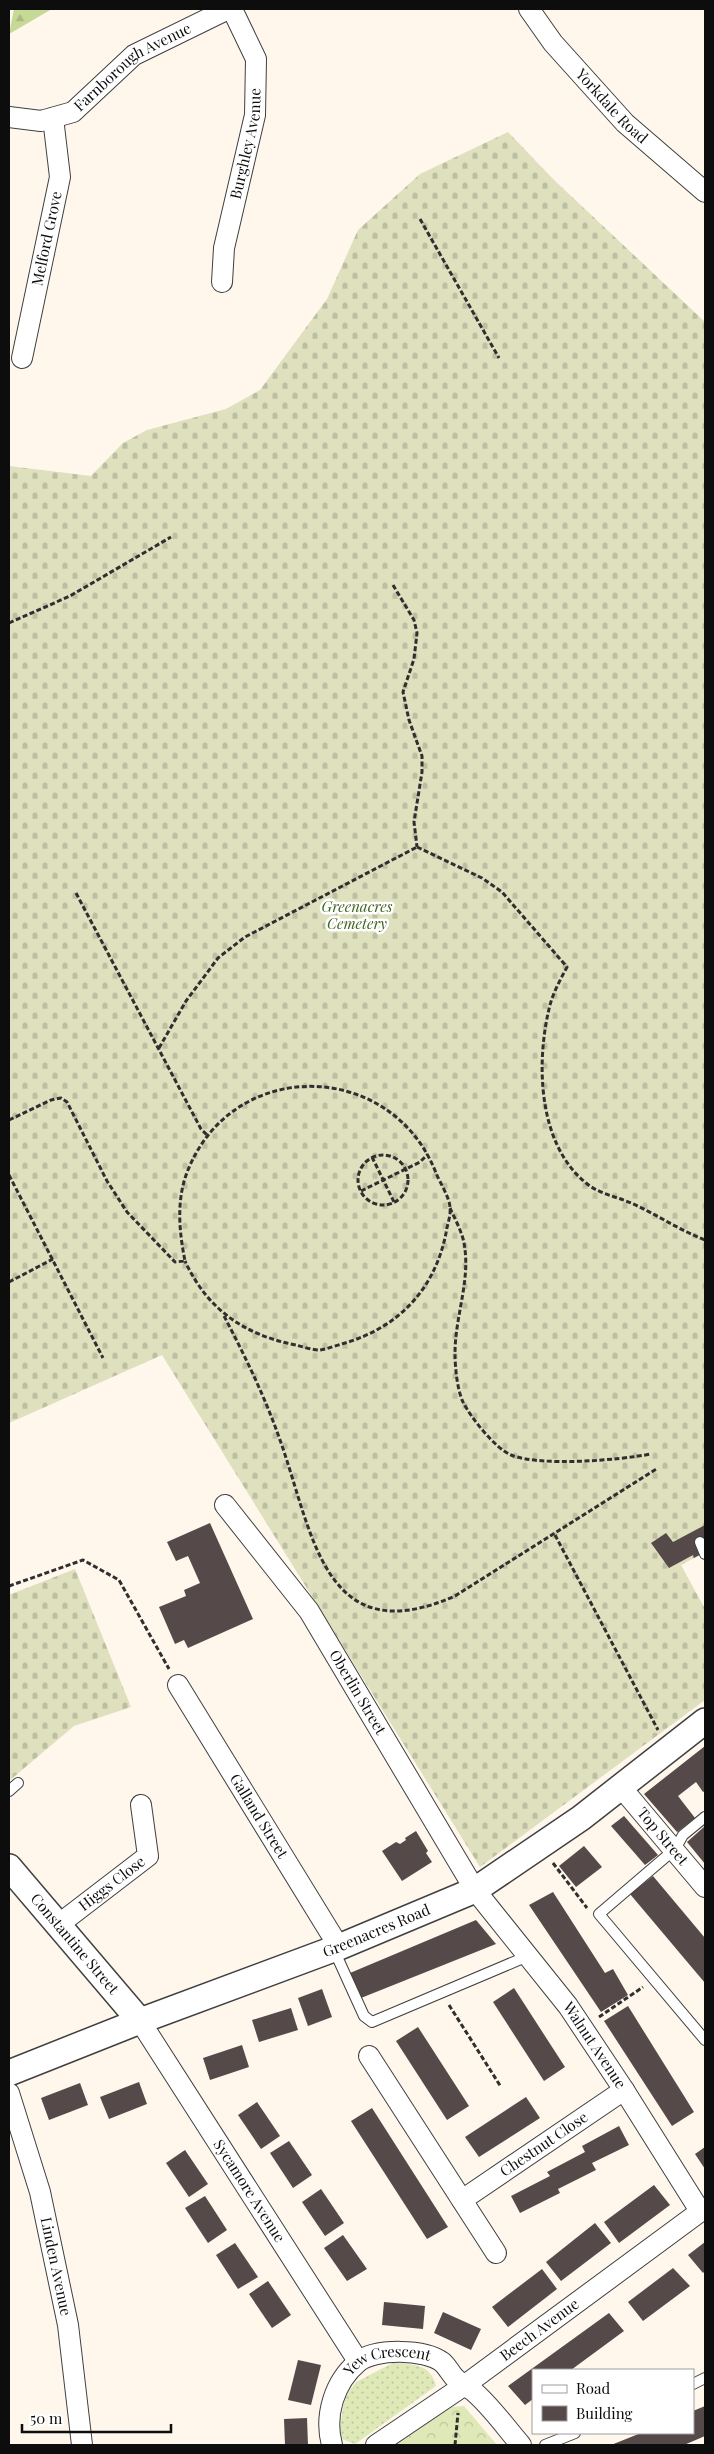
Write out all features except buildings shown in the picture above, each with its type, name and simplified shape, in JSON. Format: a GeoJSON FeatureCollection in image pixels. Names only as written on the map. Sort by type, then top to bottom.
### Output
{"type":"FeatureCollection","features":[{"type":"Feature","properties":{"kind":"street","name":"Farnborough Avenue"},"geometry":{"type":"LineString","coordinates":[[9,117],[42,121],[73,112],[134,55],[228,9]]}},
{"type":"Feature","properties":{"kind":"street","name":"Burghley Avenue"},"geometry":{"type":"LineString","coordinates":[[222,282],[224,248],[255,115],[256,60],[232,9]]}},
{"type":"Feature","properties":{"kind":"street","name":"Yorkdale Road"},"geometry":{"type":"LineString","coordinates":[[528,9],[553,43],[625,123],[705,192]]}},
{"type":"Feature","properties":{"kind":"street","name":"Melford Grove"},"geometry":{"type":"LineString","coordinates":[[22,358],[60,177],[53,118]]}},
{"type":"Feature","properties":{"kind":"street","name":"Oberlin Street"},"geometry":{"type":"LineString","coordinates":[[225,1504],[309,1611],[475,1890]]}},
{"type":"Feature","properties":{"kind":"street","name":"Galland Street"},"geometry":{"type":"LineString","coordinates":[[178,1685],[336,1948]]}},
{"type":"Feature","properties":{"kind":"street","name":"Greenacres Road"},"geometry":{"type":"LineString","coordinates":[[9,2073],[140,2021],[336,1948],[475,1890],[541,1847],[705,1721]]}},
{"type":"Feature","properties":{"kind":"street","name":"Top Street"},"geometry":{"type":"LineString","coordinates":[[620,1786],[675,1849],[705,1887]]}},
{"type":"Feature","properties":{"kind":"street","name":"Higgs Close"},"geometry":{"type":"LineString","coordinates":[[58,1925],[148,1856],[141,1805]]}},
{"type":"Feature","properties":{"kind":"street","name":"Constantine Street"},"geometry":{"type":"LineString","coordinates":[[9,1867],[140,2021]]}},
{"type":"Feature","properties":{"kind":"street","name":"Walnut Avenue"},"geometry":{"type":"LineString","coordinates":[[475,1890],[583,2028],[703,2210]]}},
{"type":"Feature","properties":{"kind":"street","name":"Sycamore Avenue"},"geometry":{"type":"LineString","coordinates":[[140,2021],[358,2361]]}},
{"type":"Feature","properties":{"kind":"street"},"geometry":{"type":"LineString","coordinates":[[369,2056],[496,2254]]}},
{"type":"Feature","properties":{"kind":"street","name":"Chestnut Close"},"geometry":{"type":"LineString","coordinates":[[462,2200],[624,2090]]}},
{"type":"Feature","properties":{"kind":"street","name":"Linden Avenue"},"geometry":{"type":"LineString","coordinates":[[9,2093],[40,2192],[66,2316],[82,2445]]}},
{"type":"Feature","properties":{"kind":"street","name":"Beech Avenue"},"geometry":{"type":"LineString","coordinates":[[376,2445],[465,2385],[703,2210]]}},
{"type":"Feature","properties":{"kind":"street","name":"Yew Crescent"},"geometry":{"type":"LineString","coordinates":[[332,2445],[328,2431],[330,2409],[340,2384],[358,2361],[380,2354],[402,2351],[422,2353],[442,2362],[456,2380],[474,2392],[522,2445]]}},
{"type":"Feature","properties":{"kind":"lane"},"geometry":{"type":"LineString","coordinates":[[700,1542],[705,1554]]}},
{"type":"Feature","properties":{"kind":"lane"},"geometry":{"type":"LineString","coordinates":[[9,1792],[18,1783]]}},
{"type":"Feature","properties":{"kind":"lane"},"geometry":{"type":"LineString","coordinates":[[705,1817],[683,1835],[675,1849],[599,1914],[705,2040]]}},
{"type":"Feature","properties":{"kind":"lane"},"geometry":{"type":"LineString","coordinates":[[336,1948],[364,2016],[372,2022],[528,1956]]}},
{"type":"Feature","properties":{"kind":"lane"},"geometry":{"type":"LineString","coordinates":[[545,2445],[572,2434]]}},
{"type":"Feature","properties":{"kind":"path"},"geometry":{"type":"LineString","coordinates":[[420,219],[499,358]]}},
{"type":"Feature","properties":{"kind":"path"},"geometry":{"type":"LineString","coordinates":[[9,623],[70,596],[171,537]]}},
{"type":"Feature","properties":{"kind":"path"},"geometry":{"type":"LineString","coordinates":[[393,585],[414,620],[417,632],[414,659],[403,692],[409,720],[422,756],[422,772],[414,822],[417,847]]}},
{"type":"Feature","properties":{"kind":"path"},"geometry":{"type":"LineString","coordinates":[[160,1048],[186,1002],[218,958],[245,937],[417,847]]}},
{"type":"Feature","properties":{"kind":"path"},"geometry":{"type":"LineString","coordinates":[[417,847],[482,878],[502,892],[567,967],[549,1007],[542,1056],[546,1108],[559,1152],[571,1169],[597,1191],[631,1203],[682,1231],[705,1240]]}},
{"type":"Feature","properties":{"kind":"path"},"geometry":{"type":"LineString","coordinates":[[76,893],[160,1048],[201,1129],[207,1135]]}},
{"type":"Feature","properties":{"kind":"path"},"geometry":{"type":"LineString","coordinates":[[450,1207],[443,1247],[431,1280],[413,1303],[389,1323],[360,1338],[320,1350],[280,1342],[243,1327],[208,1301],[185,1261],[180,1226],[183,1186],[188,1171],[207,1135],[234,1112],[269,1092],[311,1086],[330,1086],[369,1098],[386,1108],[406,1125],[428,1154],[450,1207],[464,1242],[466,1257],[465,1280],[456,1326],[456,1370],[463,1401],[487,1436],[510,1454],[530,1460],[620,1460],[651,1454]]}},
{"type":"Feature","properties":{"kind":"path"},"geometry":{"type":"LineString","coordinates":[[9,1120],[51,1100],[61,1098],[67,1102],[107,1181],[127,1212],[175,1262],[185,1261]]}},
{"type":"Feature","properties":{"kind":"path"},"geometry":{"type":"LineString","coordinates":[[380,1154],[395,1157],[406,1169],[408,1184],[401,1198],[394,1202],[379,1204],[365,1197],[361,1191],[358,1175],[361,1168],[372,1157],[380,1154]]}},
{"type":"Feature","properties":{"kind":"path"},"geometry":{"type":"LineString","coordinates":[[361,1191],[406,1169],[428,1154]]}},
{"type":"Feature","properties":{"kind":"path"},"geometry":{"type":"LineString","coordinates":[[372,1157],[394,1202]]}},
{"type":"Feature","properties":{"kind":"path"},"geometry":{"type":"LineString","coordinates":[[9,1175],[103,1358]]}},
{"type":"Feature","properties":{"kind":"path"},"geometry":{"type":"LineString","coordinates":[[9,1282],[53,1259]]}},
{"type":"Feature","properties":{"kind":"path"},"geometry":{"type":"LineString","coordinates":[[224,1314],[254,1375],[280,1440],[313,1544],[324,1567],[353,1599],[366,1607],[387,1612],[407,1612],[432,1606],[455,1596],[555,1535],[658,1468]]}},
{"type":"Feature","properties":{"kind":"path"},"geometry":{"type":"LineString","coordinates":[[555,1535],[658,1730]]}},
{"type":"Feature","properties":{"kind":"path"},"geometry":{"type":"LineString","coordinates":[[9,1586],[83,1560],[119,1580],[178,1685]]}},
{"type":"Feature","properties":{"kind":"path"},"geometry":{"type":"LineString","coordinates":[[541,1847],[591,1914],[599,1914]]}},
{"type":"Feature","properties":{"kind":"path"},"geometry":{"type":"LineString","coordinates":[[583,2028],[628,1999],[654,1979]]}},
{"type":"Feature","properties":{"kind":"path"},"geometry":{"type":"LineString","coordinates":[[442,1993],[501,2087]]}},
{"type":"Feature","properties":{"kind":"green space"},"geometry":{"type":"Polygon","coordinates":[[[14,9],[52,9],[9,34],[14,9]]]}},
{"type":"Feature","properties":{"kind":"green space","name":"Greenacres Cemetery"},"geometry":{"type":"Polygon","coordinates":[[[508,132],[553,179],[705,322],[705,1552],[681,1565],[705,1609],[705,1700],[480,1867],[162,1355],[9,1423],[9,466],[91,476],[123,443],[147,430],[226,409],[260,390],[327,299],[358,230],[420,174],[508,132]]]}},
{"type":"Feature","properties":{"kind":"green space"},"geometry":{"type":"Polygon","coordinates":[[[75,1569],[131,1707],[74,1726],[9,1781],[9,1595],[75,1569]]]}},
{"type":"Feature","properties":{"kind":"green space"},"geometry":{"type":"Polygon","coordinates":[[[393,2363],[414,2365],[425,2369],[434,2379],[436,2386],[355,2444],[342,2439],[339,2433],[345,2397],[356,2382],[393,2363]]]}},
{"type":"Feature","properties":{"kind":"green space"},"geometry":{"type":"Polygon","coordinates":[[[464,2406],[497,2445],[396,2445],[452,2407],[464,2406]]]}}]}
